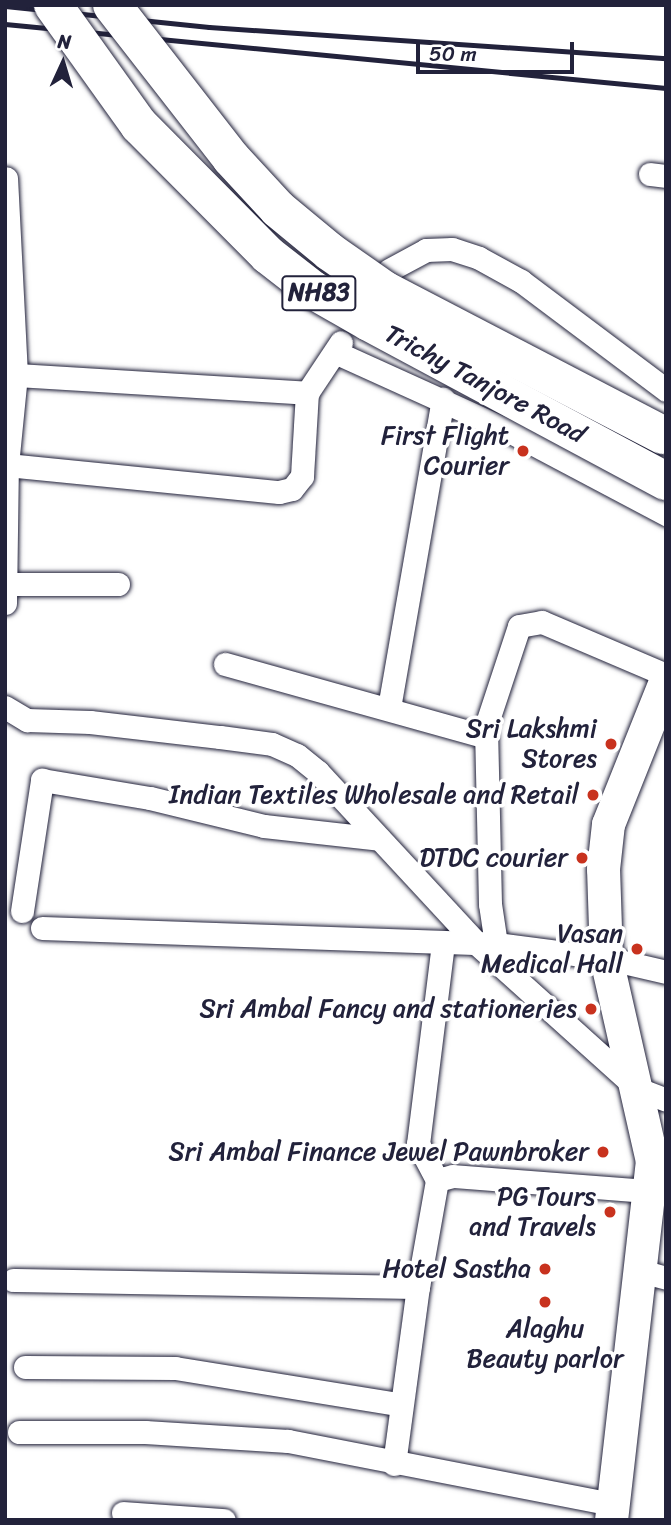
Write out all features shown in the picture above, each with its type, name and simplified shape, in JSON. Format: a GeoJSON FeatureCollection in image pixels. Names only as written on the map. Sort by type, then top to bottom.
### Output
{"type":"FeatureCollection","features":[{"type":"Feature","properties":{"kind":"highway","name":"Trichy Tanjore Road"},"geometry":{"type":"LineString","coordinates":[[53,5],[139,125],[210,201],[277,262],[369,322],[666,481]]}},
{"type":"Feature","properties":{"kind":"highway","name":"Trichy Tanjore Road"},"geometry":{"type":"LineString","coordinates":[[112,5],[231,158],[278,208],[330,252],[386,291],[663,435]]}},
{"type":"Feature","properties":{"kind":"main road"},"geometry":{"type":"LineString","coordinates":[[611,1512],[651,1274],[655,1172],[652,1095],[607,958],[602,911],[608,824],[666,677]]}},
{"type":"Feature","properties":{"kind":"street"},"geometry":{"type":"LineString","coordinates":[[5,603],[7,465],[16,375],[6,178]]}},
{"type":"Feature","properties":{"kind":"street"},"geometry":{"type":"LineString","coordinates":[[389,270],[425,250],[452,249],[479,258],[521,281],[666,390]]}},
{"type":"Feature","properties":{"kind":"street"},"geometry":{"type":"LineString","coordinates":[[7,465],[278,492],[292,489],[302,476],[307,393],[340,347],[593,472],[666,514]]}},
{"type":"Feature","properties":{"kind":"street"},"geometry":{"type":"LineString","coordinates":[[16,375],[307,393]]}},
{"type":"Feature","properties":{"kind":"street"},"geometry":{"type":"LineString","coordinates":[[389,708],[443,399]]}},
{"type":"Feature","properties":{"kind":"street"},"geometry":{"type":"LineString","coordinates":[[6,584],[118,584]]}},
{"type":"Feature","properties":{"kind":"street"},"geometry":{"type":"LineString","coordinates":[[486,944],[490,904],[486,737],[516,631],[523,622],[542,622],[666,677]]}},
{"type":"Feature","properties":{"kind":"street"},"geometry":{"type":"LineString","coordinates":[[225,664],[486,737]]}},
{"type":"Feature","properties":{"kind":"street"},"geometry":{"type":"LineString","coordinates":[[5,708],[27,720],[90,722],[272,744],[318,772],[379,839],[486,944],[652,1095]]}},
{"type":"Feature","properties":{"kind":"street"},"geometry":{"type":"LineString","coordinates":[[22,911],[42,780],[150,798],[264,826],[379,839]]}},
{"type":"Feature","properties":{"kind":"street"},"geometry":{"type":"LineString","coordinates":[[42,928],[486,944],[607,958],[666,972]]}},
{"type":"Feature","properties":{"kind":"street"},"geometry":{"type":"LineString","coordinates":[[437,1180],[418,1144],[443,944]]}},
{"type":"Feature","properties":{"kind":"street"},"geometry":{"type":"LineString","coordinates":[[394,1464],[398,1404],[432,1190],[437,1180],[453,1176],[655,1172]]}},
{"type":"Feature","properties":{"kind":"street"},"geometry":{"type":"LineString","coordinates":[[13,1280],[418,1287]]}},
{"type":"Feature","properties":{"kind":"street"},"geometry":{"type":"LineString","coordinates":[[25,1367],[175,1368],[398,1404]]}},
{"type":"Feature","properties":{"kind":"street"},"geometry":{"type":"LineString","coordinates":[[19,1432],[145,1433],[288,1441],[611,1512]]}},
{"type":"Feature","properties":{"kind":"street"},"geometry":{"type":"LineString","coordinates":[[123,1513],[224,1520]]}},
{"type":"Feature","properties":{"kind":"railway"},"geometry":{"type":"LineString","coordinates":[[5,6],[209,27],[666,58]]}},
{"type":"Feature","properties":{"kind":"railway"},"geometry":{"type":"LineString","coordinates":[[5,24],[666,88]]}},
{"type":"Feature","properties":{"kind":"place","name":"First Flight Courier"},"geometry":{"type":"Point","coordinates":[523,451]}},
{"type":"Feature","properties":{"kind":"place","name":"Sri Lakshmi Stores"},"geometry":{"type":"Point","coordinates":[611,744]}},
{"type":"Feature","properties":{"kind":"place","name":"Indian Textiles Wholesale and Retail"},"geometry":{"type":"Point","coordinates":[593,795]}},
{"type":"Feature","properties":{"kind":"place","name":"DTDC courier"},"geometry":{"type":"Point","coordinates":[582,858]}},
{"type":"Feature","properties":{"kind":"place","name":"Vasan Medical Hall"},"geometry":{"type":"Point","coordinates":[637,949]}},
{"type":"Feature","properties":{"kind":"place","name":"Sri Ambal Fancy and stationeries"},"geometry":{"type":"Point","coordinates":[591,1009]}},
{"type":"Feature","properties":{"kind":"place","name":"Sri Ambal Finance Jewel Pawnbroker"},"geometry":{"type":"Point","coordinates":[603,1152]}},
{"type":"Feature","properties":{"kind":"place","name":"PG Tours and Travels"},"geometry":{"type":"Point","coordinates":[610,1212]}},
{"type":"Feature","properties":{"kind":"place","name":"Hotel Sastha"},"geometry":{"type":"Point","coordinates":[545,1269]}},
{"type":"Feature","properties":{"kind":"place","name":"Alaghu Beauty parlor"},"geometry":{"type":"Point","coordinates":[545,1302]}}]}
